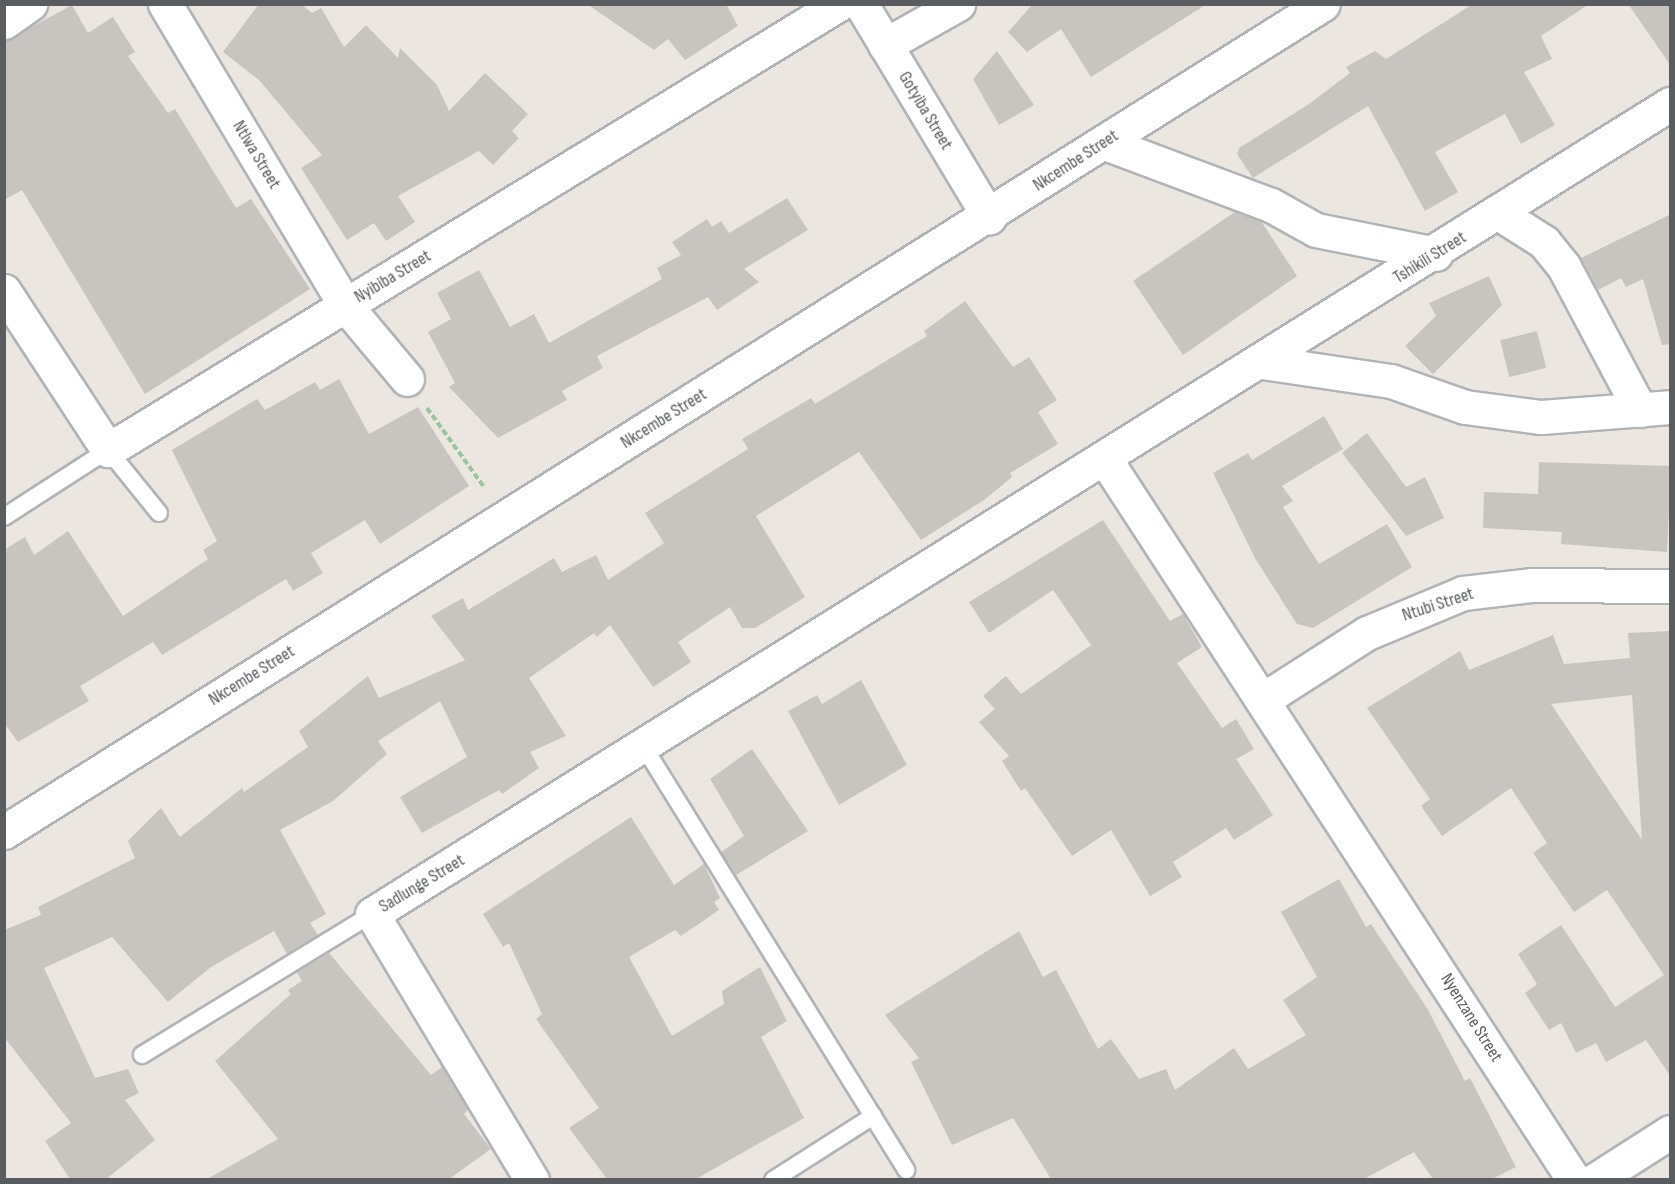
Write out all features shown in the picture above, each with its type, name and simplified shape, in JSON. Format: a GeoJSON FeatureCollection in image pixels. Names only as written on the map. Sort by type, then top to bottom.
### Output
{"type":"FeatureCollection","features":[{"type":"Feature","properties":{"kind":"street"},"geometry":{"type":"LineString","coordinates":[[4,22],[30,4]]}},
{"type":"Feature","properties":{"kind":"street","name":"Ntlwa Street"},"geometry":{"type":"LineString","coordinates":[[165,4],[346,306],[407,379]]}},
{"type":"Feature","properties":{"kind":"street","name":"Nyibiba Street"},"geometry":{"type":"LineString","coordinates":[[108,450],[839,4]]}},
{"type":"Feature","properties":{"kind":"street","name":"Gotyiba Street"},"geometry":{"type":"LineString","coordinates":[[861,4],[989,217]]}},
{"type":"Feature","properties":{"kind":"street"},"geometry":{"type":"LineString","coordinates":[[885,45],[958,4]]}},
{"type":"Feature","properties":{"kind":"street","name":"Nkcembe Street"},"geometry":{"type":"LineString","coordinates":[[4,832],[505,517],[989,217],[1323,4]]}},
{"type":"Feature","properties":{"kind":"street","name":"Tshikili Street"},"geometry":{"type":"LineString","coordinates":[[1104,459],[1500,214],[1671,104]]}},
{"type":"Feature","properties":{"kind":"street"},"geometry":{"type":"LineString","coordinates":[[1105,143],[1271,205],[1316,230],[1436,254]]}},
{"type":"Feature","properties":{"kind":"street"},"geometry":{"type":"LineString","coordinates":[[1262,362],[1392,381],[1465,407],[1541,417],[1655,408],[1564,267],[1544,242],[1500,214]]}},
{"type":"Feature","properties":{"kind":"street"},"geometry":{"type":"LineString","coordinates":[[4,291],[108,450]]}},
{"type":"Feature","properties":{"kind":"street","name":"Nyenzane Street"},"geometry":{"type":"LineString","coordinates":[[1104,459],[1369,857],[1574,1179]]}},
{"type":"Feature","properties":{"kind":"street","name":"Sadlunge Street"},"geometry":{"type":"LineString","coordinates":[[532,1179],[372,914],[1104,459]]}},
{"type":"Feature","properties":{"kind":"street","name":"Ntubi Street"},"geometry":{"type":"LineString","coordinates":[[1264,699],[1367,633],[1463,593],[1531,585],[1671,586]]}},
{"type":"Feature","properties":{"kind":"street"},"geometry":{"type":"LineString","coordinates":[[1595,1179],[1671,1132]]}},
{"type":"Feature","properties":{"kind":"lane"},"geometry":{"type":"LineString","coordinates":[[4,517],[108,450],[159,513]]}},
{"type":"Feature","properties":{"kind":"lane"},"geometry":{"type":"LineString","coordinates":[[644,747],[906,1170]]}},
{"type":"Feature","properties":{"kind":"lane"},"geometry":{"type":"LineString","coordinates":[[142,1055],[372,914]]}},
{"type":"Feature","properties":{"kind":"lane"},"geometry":{"type":"LineString","coordinates":[[773,1179],[873,1116]]}},
{"type":"Feature","properties":{"kind":"path"},"geometry":{"type":"LineString","coordinates":[[407,379],[505,517]]}},
{"type":"Feature","properties":{"kind":"building"},"geometry":{"type":"Polygon","coordinates":[[[259,4],[301,4],[312,13],[321,8],[344,47],[366,25],[398,58],[400,48],[437,85],[449,111],[485,73],[528,114],[512,131],[519,138],[493,165],[479,151],[398,196],[415,222],[386,241],[374,223],[347,240],[301,168],[322,155],[259,80],[223,52],[259,4]]]}},
{"type":"Feature","properties":{"kind":"building"},"geometry":{"type":"Polygon","coordinates":[[[587,4],[726,4],[738,26],[685,60],[668,39],[654,50],[587,4]]]}},
{"type":"Feature","properties":{"kind":"building"},"geometry":{"type":"Polygon","coordinates":[[[1033,4],[1207,4],[1091,77],[1061,29],[1027,52],[1008,32],[1033,4]]]}},
{"type":"Feature","properties":{"kind":"building"},"geometry":{"type":"Polygon","coordinates":[[[1473,4],[1589,4],[1541,36],[1552,59],[1524,72],[1555,125],[1521,144],[1505,114],[1435,152],[1458,192],[1425,211],[1368,106],[1253,178],[1237,154],[1239,148],[1309,104],[1350,73],[1346,67],[1375,51],[1386,59],[1473,4]]]}},
{"type":"Feature","properties":{"kind":"building"},"geometry":{"type":"Polygon","coordinates":[[[1628,4],[1671,4],[1671,66],[1628,4]]]}},
{"type":"Feature","properties":{"kind":"building"},"geometry":{"type":"Polygon","coordinates":[[[72,5],[88,33],[113,17],[135,52],[128,56],[168,113],[175,109],[236,208],[251,199],[310,289],[145,394],[22,190],[4,200],[4,42],[72,5]]]}},
{"type":"Feature","properties":{"kind":"building"},"geometry":{"type":"Polygon","coordinates":[[[997,51],[1034,105],[999,125],[973,79],[997,51]]]}},
{"type":"Feature","properties":{"kind":"building"},"geometry":{"type":"Polygon","coordinates":[[[787,198],[808,230],[744,269],[759,282],[717,310],[708,297],[597,356],[603,368],[562,391],[567,400],[498,438],[449,387],[455,383],[428,332],[451,319],[437,293],[479,270],[510,327],[534,314],[549,343],[662,279],[657,268],[681,255],[672,242],[707,219],[712,227],[721,221],[729,233],[787,198]]]}},
{"type":"Feature","properties":{"kind":"building"},"geometry":{"type":"Polygon","coordinates":[[[1235,212],[1261,221],[1297,276],[1183,355],[1133,281],[1235,212]]]}},
{"type":"Feature","properties":{"kind":"building"},"geometry":{"type":"Polygon","coordinates":[[[1671,214],[1671,344],[1662,345],[1643,279],[1626,287],[1621,278],[1598,290],[1581,258],[1671,214]]]}},
{"type":"Feature","properties":{"kind":"building"},"geometry":{"type":"Polygon","coordinates":[[[1489,276],[1502,305],[1433,374],[1405,346],[1436,316],[1429,303],[1489,276]]]}},
{"type":"Feature","properties":{"kind":"building"},"geometry":{"type":"Polygon","coordinates":[[[965,301],[1013,367],[1029,357],[1057,400],[1038,412],[1058,444],[1010,473],[1012,477],[984,500],[921,540],[859,452],[756,516],[805,597],[755,628],[742,628],[730,607],[678,642],[691,662],[653,687],[610,625],[597,637],[594,633],[529,678],[566,736],[530,752],[539,768],[502,794],[499,790],[422,833],[400,797],[467,757],[440,701],[378,741],[387,754],[333,801],[280,830],[326,914],[310,923],[318,935],[287,954],[274,931],[211,967],[168,1002],[112,937],[44,968],[95,1078],[128,1069],[139,1093],[125,1100],[155,1140],[106,1179],[70,1179],[45,1141],[71,1123],[4,1037],[4,930],[41,915],[38,907],[135,858],[128,841],[161,808],[180,837],[242,788],[244,792],[308,747],[299,731],[368,676],[379,698],[465,660],[431,616],[463,598],[468,610],[554,558],[562,572],[596,555],[608,580],[664,543],[645,513],[748,449],[742,439],[811,398],[815,404],[927,336],[924,331],[965,301]]]}},
{"type":"Feature","properties":{"kind":"building"},"geometry":{"type":"Polygon","coordinates":[[[1537,331],[1546,368],[1509,377],[1500,340],[1537,331]]]}},
{"type":"Feature","properties":{"kind":"building"},"geometry":{"type":"Polygon","coordinates":[[[339,379],[369,434],[418,407],[469,486],[380,544],[365,520],[311,553],[323,573],[293,591],[286,579],[162,655],[153,642],[80,686],[89,701],[18,742],[4,723],[4,550],[25,537],[34,555],[68,531],[123,616],[208,559],[203,550],[217,541],[172,450],[257,399],[265,410],[315,382],[320,390],[339,379]]]}},
{"type":"Feature","properties":{"kind":"building"},"geometry":{"type":"Polygon","coordinates":[[[1324,416],[1343,449],[1282,486],[1293,501],[1283,507],[1319,564],[1387,524],[1412,567],[1313,628],[1297,624],[1256,560],[1213,473],[1248,453],[1252,460],[1324,416]]]}},
{"type":"Feature","properties":{"kind":"building"},"geometry":{"type":"Polygon","coordinates":[[[1367,433],[1406,487],[1425,477],[1444,518],[1406,536],[1342,453],[1367,433]]]}},
{"type":"Feature","properties":{"kind":"building"},"geometry":{"type":"Polygon","coordinates":[[[1539,462],[1671,466],[1667,552],[1561,544],[1562,532],[1483,528],[1484,492],[1538,494],[1539,462]]]}},
{"type":"Feature","properties":{"kind":"building"},"geometry":{"type":"Polygon","coordinates":[[[1103,520],[1170,621],[1183,614],[1202,647],[1177,663],[1222,728],[1236,719],[1254,749],[1236,759],[1273,815],[1234,840],[1226,828],[1173,862],[1182,877],[1150,896],[1111,830],[1072,856],[1025,788],[1021,791],[1002,761],[1009,756],[979,722],[995,709],[983,696],[1006,676],[1021,694],[1091,645],[1053,590],[989,633],[969,602],[1103,520]]]}},
{"type":"Feature","properties":{"kind":"building"},"geometry":{"type":"Polygon","coordinates":[[[1671,631],[1671,1077],[1646,1040],[1606,1062],[1596,1043],[1576,1053],[1561,1023],[1549,1030],[1525,993],[1537,984],[1518,954],[1561,925],[1615,1007],[1664,975],[1607,890],[1574,912],[1533,853],[1547,843],[1511,788],[1442,836],[1421,806],[1430,799],[1367,708],[1460,651],[1469,670],[1553,635],[1564,664],[1630,658],[1628,633],[1671,631]],[[1632,695],[1551,704],[1642,840],[1632,695]]]}},
{"type":"Feature","properties":{"kind":"building"},"geometry":{"type":"Polygon","coordinates":[[[861,680],[907,765],[839,805],[788,711],[817,695],[822,704],[861,680]]]}},
{"type":"Feature","properties":{"kind":"building"},"geometry":{"type":"Polygon","coordinates":[[[752,749],[808,831],[736,875],[721,852],[744,836],[710,779],[752,749]]]}},
{"type":"Feature","properties":{"kind":"building"},"geometry":{"type":"Polygon","coordinates":[[[631,817],[674,885],[704,864],[720,898],[714,902],[719,910],[681,936],[675,930],[629,957],[672,1036],[724,1004],[722,991],[760,967],[787,1021],[761,1037],[804,1118],[696,1179],[607,1179],[569,1128],[599,1108],[536,1019],[542,1014],[509,943],[503,947],[483,914],[631,817]]]}},
{"type":"Feature","properties":{"kind":"building"},"geometry":{"type":"Polygon","coordinates":[[[1339,879],[1366,927],[1371,924],[1427,1008],[1465,1081],[1470,1078],[1516,1167],[1492,1179],[1433,1179],[1414,1152],[1364,1179],[1051,1179],[1013,1118],[952,1145],[911,1062],[919,1058],[885,1015],[1019,931],[1043,977],[1056,970],[1098,1049],[1111,1039],[1139,1079],[1166,1069],[1175,1090],[1234,1048],[1248,1069],[1306,1035],[1283,1000],[1317,977],[1281,912],[1339,879]]]}},
{"type":"Feature","properties":{"kind":"building"},"geometry":{"type":"Polygon","coordinates":[[[329,953],[431,1075],[442,1067],[468,1110],[464,1114],[491,1149],[449,1179],[207,1179],[278,1139],[215,1061],[291,994],[288,990],[302,981],[297,972],[329,953]]]}}]}
